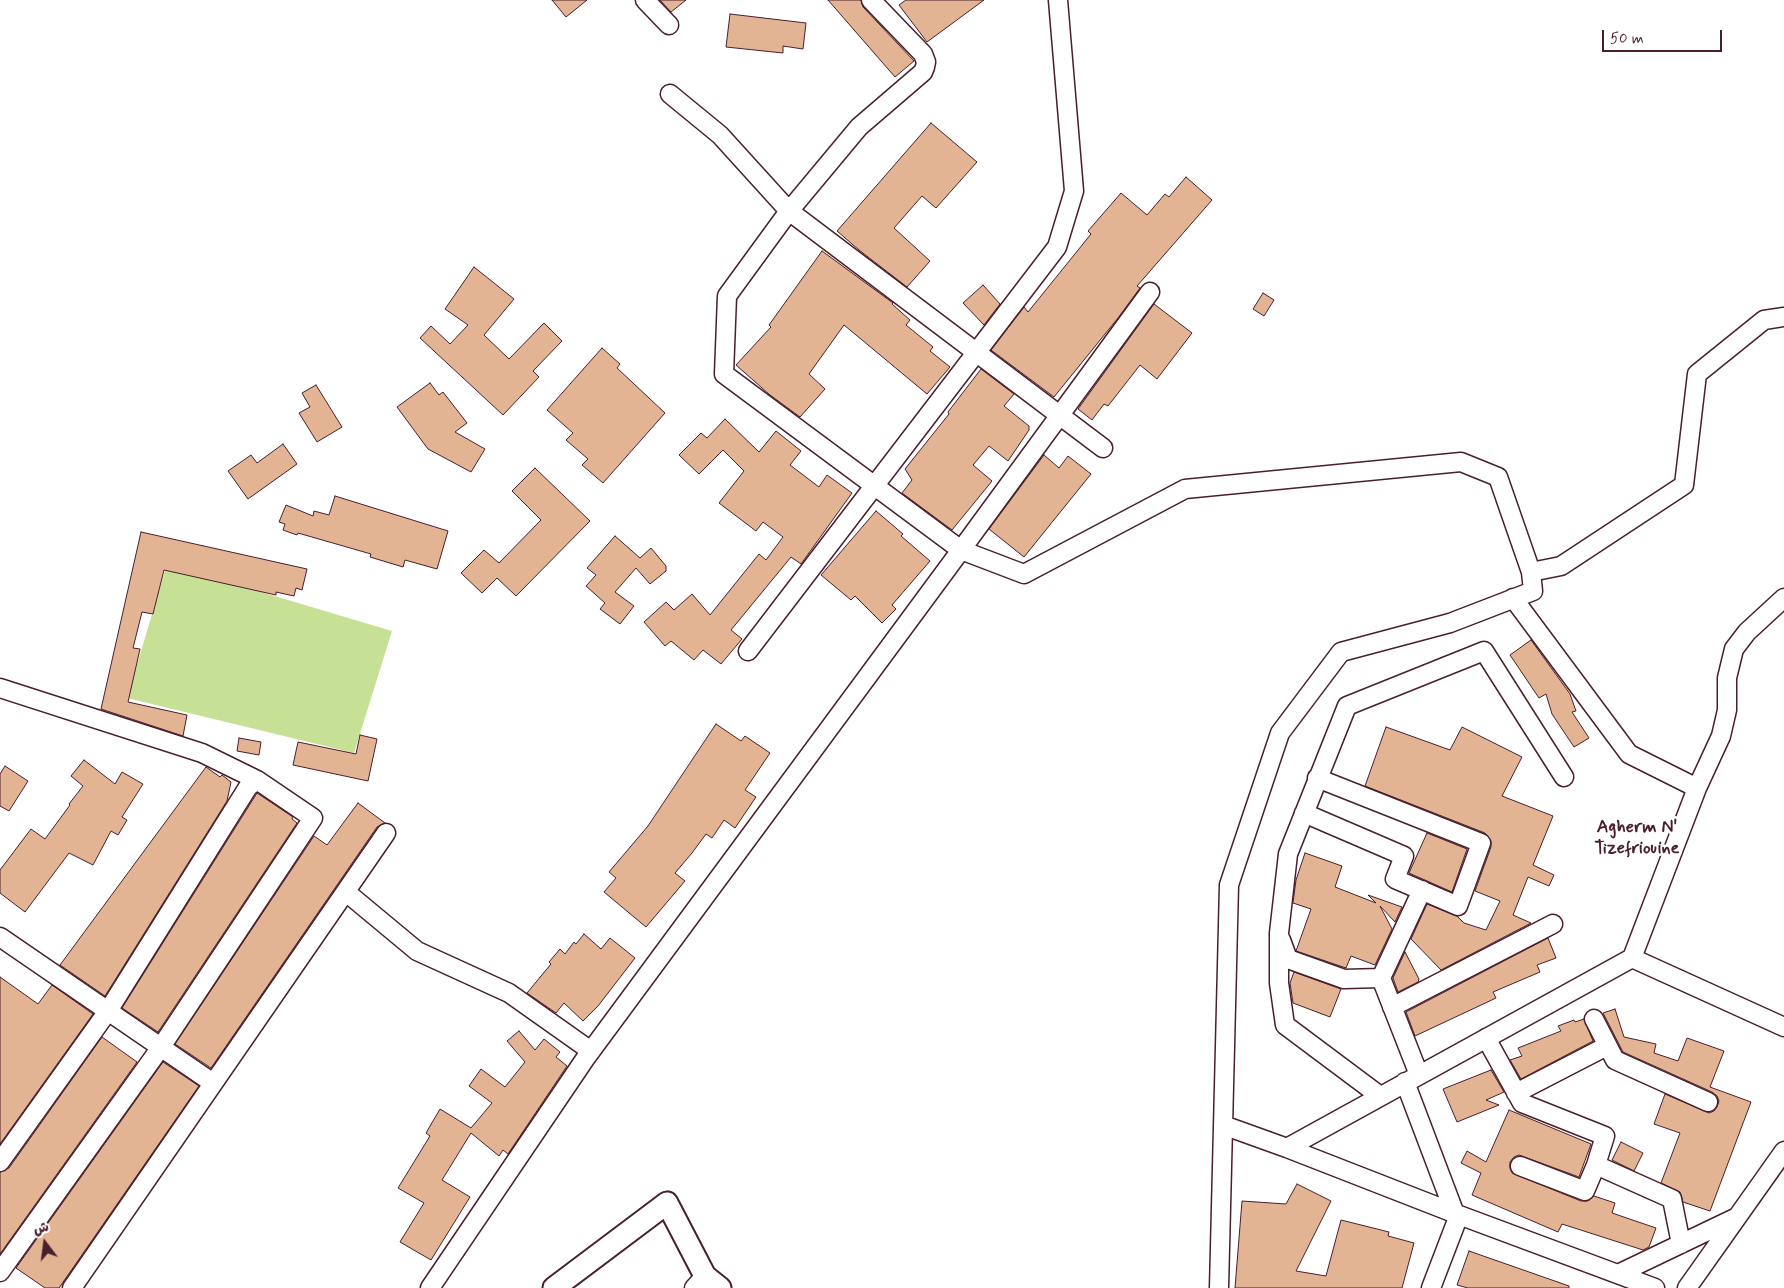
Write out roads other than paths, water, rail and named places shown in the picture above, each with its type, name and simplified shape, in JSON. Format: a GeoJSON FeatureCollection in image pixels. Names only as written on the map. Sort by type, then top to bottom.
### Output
{"type":"FeatureCollection","features":[{"type":"Feature","properties":{"kind":"street"},"geometry":{"type":"LineString","coordinates":[[645,0],[669,25]]}},
{"type":"Feature","properties":{"kind":"street"},"geometry":{"type":"LineString","coordinates":[[871,0],[923,54],[925,67],[923,72],[859,127],[789,210],[727,296],[724,374],[961,550],[1024,574],[1185,489],[1461,462],[1498,477],[1531,572],[1533,591],[1450,623],[1341,652],[1280,733],[1229,886],[1218,1288]]}},
{"type":"Feature","properties":{"kind":"street"},"geometry":{"type":"LineString","coordinates":[[748,651],[1057,247],[1074,190],[1058,0]]}},
{"type":"Feature","properties":{"kind":"street"},"geometry":{"type":"LineString","coordinates":[[670,94],[720,135],[789,210],[1103,448]]}},
{"type":"Feature","properties":{"kind":"street"},"geometry":{"type":"LineString","coordinates":[[430,1288],[591,1051],[1150,292]]}},
{"type":"Feature","properties":{"kind":"street"},"geometry":{"type":"LineString","coordinates":[[1531,572],[1561,566],[1684,485],[1697,374],[1764,320],[1784,317]]}},
{"type":"Feature","properties":{"kind":"street"},"geometry":{"type":"LineString","coordinates":[[1513,598],[1629,754],[1697,788]]}},
{"type":"Feature","properties":{"kind":"street"},"geometry":{"type":"LineString","coordinates":[[1287,1148],[1632,958],[1697,788],[1722,736],[1727,710],[1727,678],[1734,649],[1746,632],[1784,598]]}},
{"type":"Feature","properties":{"kind":"street"},"geometry":{"type":"LineString","coordinates":[[1380,1096],[1285,1025],[1279,983],[1279,933],[1288,854],[1347,706],[1484,651],[1564,777]]}},
{"type":"Feature","properties":{"kind":"street"},"geometry":{"type":"LineString","coordinates":[[0,688],[202,753],[257,780],[313,818],[161,1047],[0,1272]]}},
{"type":"Feature","properties":{"kind":"street"},"geometry":{"type":"LineString","coordinates":[[1304,814],[1404,856],[1395,879],[1458,906],[1481,843],[1317,778]]}},
{"type":"Feature","properties":{"kind":"street"},"geometry":{"type":"LineString","coordinates":[[0,1162],[108,1011],[248,787],[257,780]]}},
{"type":"Feature","properties":{"kind":"street"},"geometry":{"type":"LineString","coordinates":[[72,1288],[386,833]]}},
{"type":"Feature","properties":{"kind":"street"},"geometry":{"type":"LineString","coordinates":[[1422,890],[1381,978],[1392,1007],[1412,1079],[1457,1215],[1431,1288]]}},
{"type":"Feature","properties":{"kind":"street"},"geometry":{"type":"LineString","coordinates":[[346,892],[417,951],[509,993],[591,1051]]}},
{"type":"Feature","properties":{"kind":"street"},"geometry":{"type":"LineString","coordinates":[[1392,1007],[1553,924]]}},
{"type":"Feature","properties":{"kind":"street"},"geometry":{"type":"LineString","coordinates":[[1279,933],[1288,959],[1344,979],[1381,978]]}},
{"type":"Feature","properties":{"kind":"street"},"geometry":{"type":"LineString","coordinates":[[0,937],[214,1083]]}},
{"type":"Feature","properties":{"kind":"street"},"geometry":{"type":"LineString","coordinates":[[1632,958],[1784,1027]]}},
{"type":"Feature","properties":{"kind":"street"},"geometry":{"type":"LineString","coordinates":[[1594,1019],[1615,1060],[1708,1102]]}},
{"type":"Feature","properties":{"kind":"street"},"geometry":{"type":"LineString","coordinates":[[1486,1038],[1522,1103],[1605,1136],[1585,1191],[1520,1166]]}},
{"type":"Feature","properties":{"kind":"street"},"geometry":{"type":"LineString","coordinates":[[1516,1093],[1607,1046]]}},
{"type":"Feature","properties":{"kind":"street"},"geometry":{"type":"LineString","coordinates":[[1223,1125],[1287,1148],[1457,1215],[1655,1288]]}},
{"type":"Feature","properties":{"kind":"street"},"geometry":{"type":"LineString","coordinates":[[1687,1288],[1784,1151]]}},
{"type":"Feature","properties":{"kind":"street"},"geometry":{"type":"LineString","coordinates":[[1596,1165],[1672,1199],[1681,1244]]}},
{"type":"Feature","properties":{"kind":"street"},"geometry":{"type":"LineString","coordinates":[[554,1288],[666,1203],[706,1284]]}},
{"type":"Feature","properties":{"kind":"street"},"geometry":{"type":"LineString","coordinates":[[1618,1274],[1737,1217]]}},
{"type":"Feature","properties":{"kind":"district","name":"Agherm N' Tizefriouine"},"geometry":{"type":"Point","coordinates":[1637,838]}}]}
